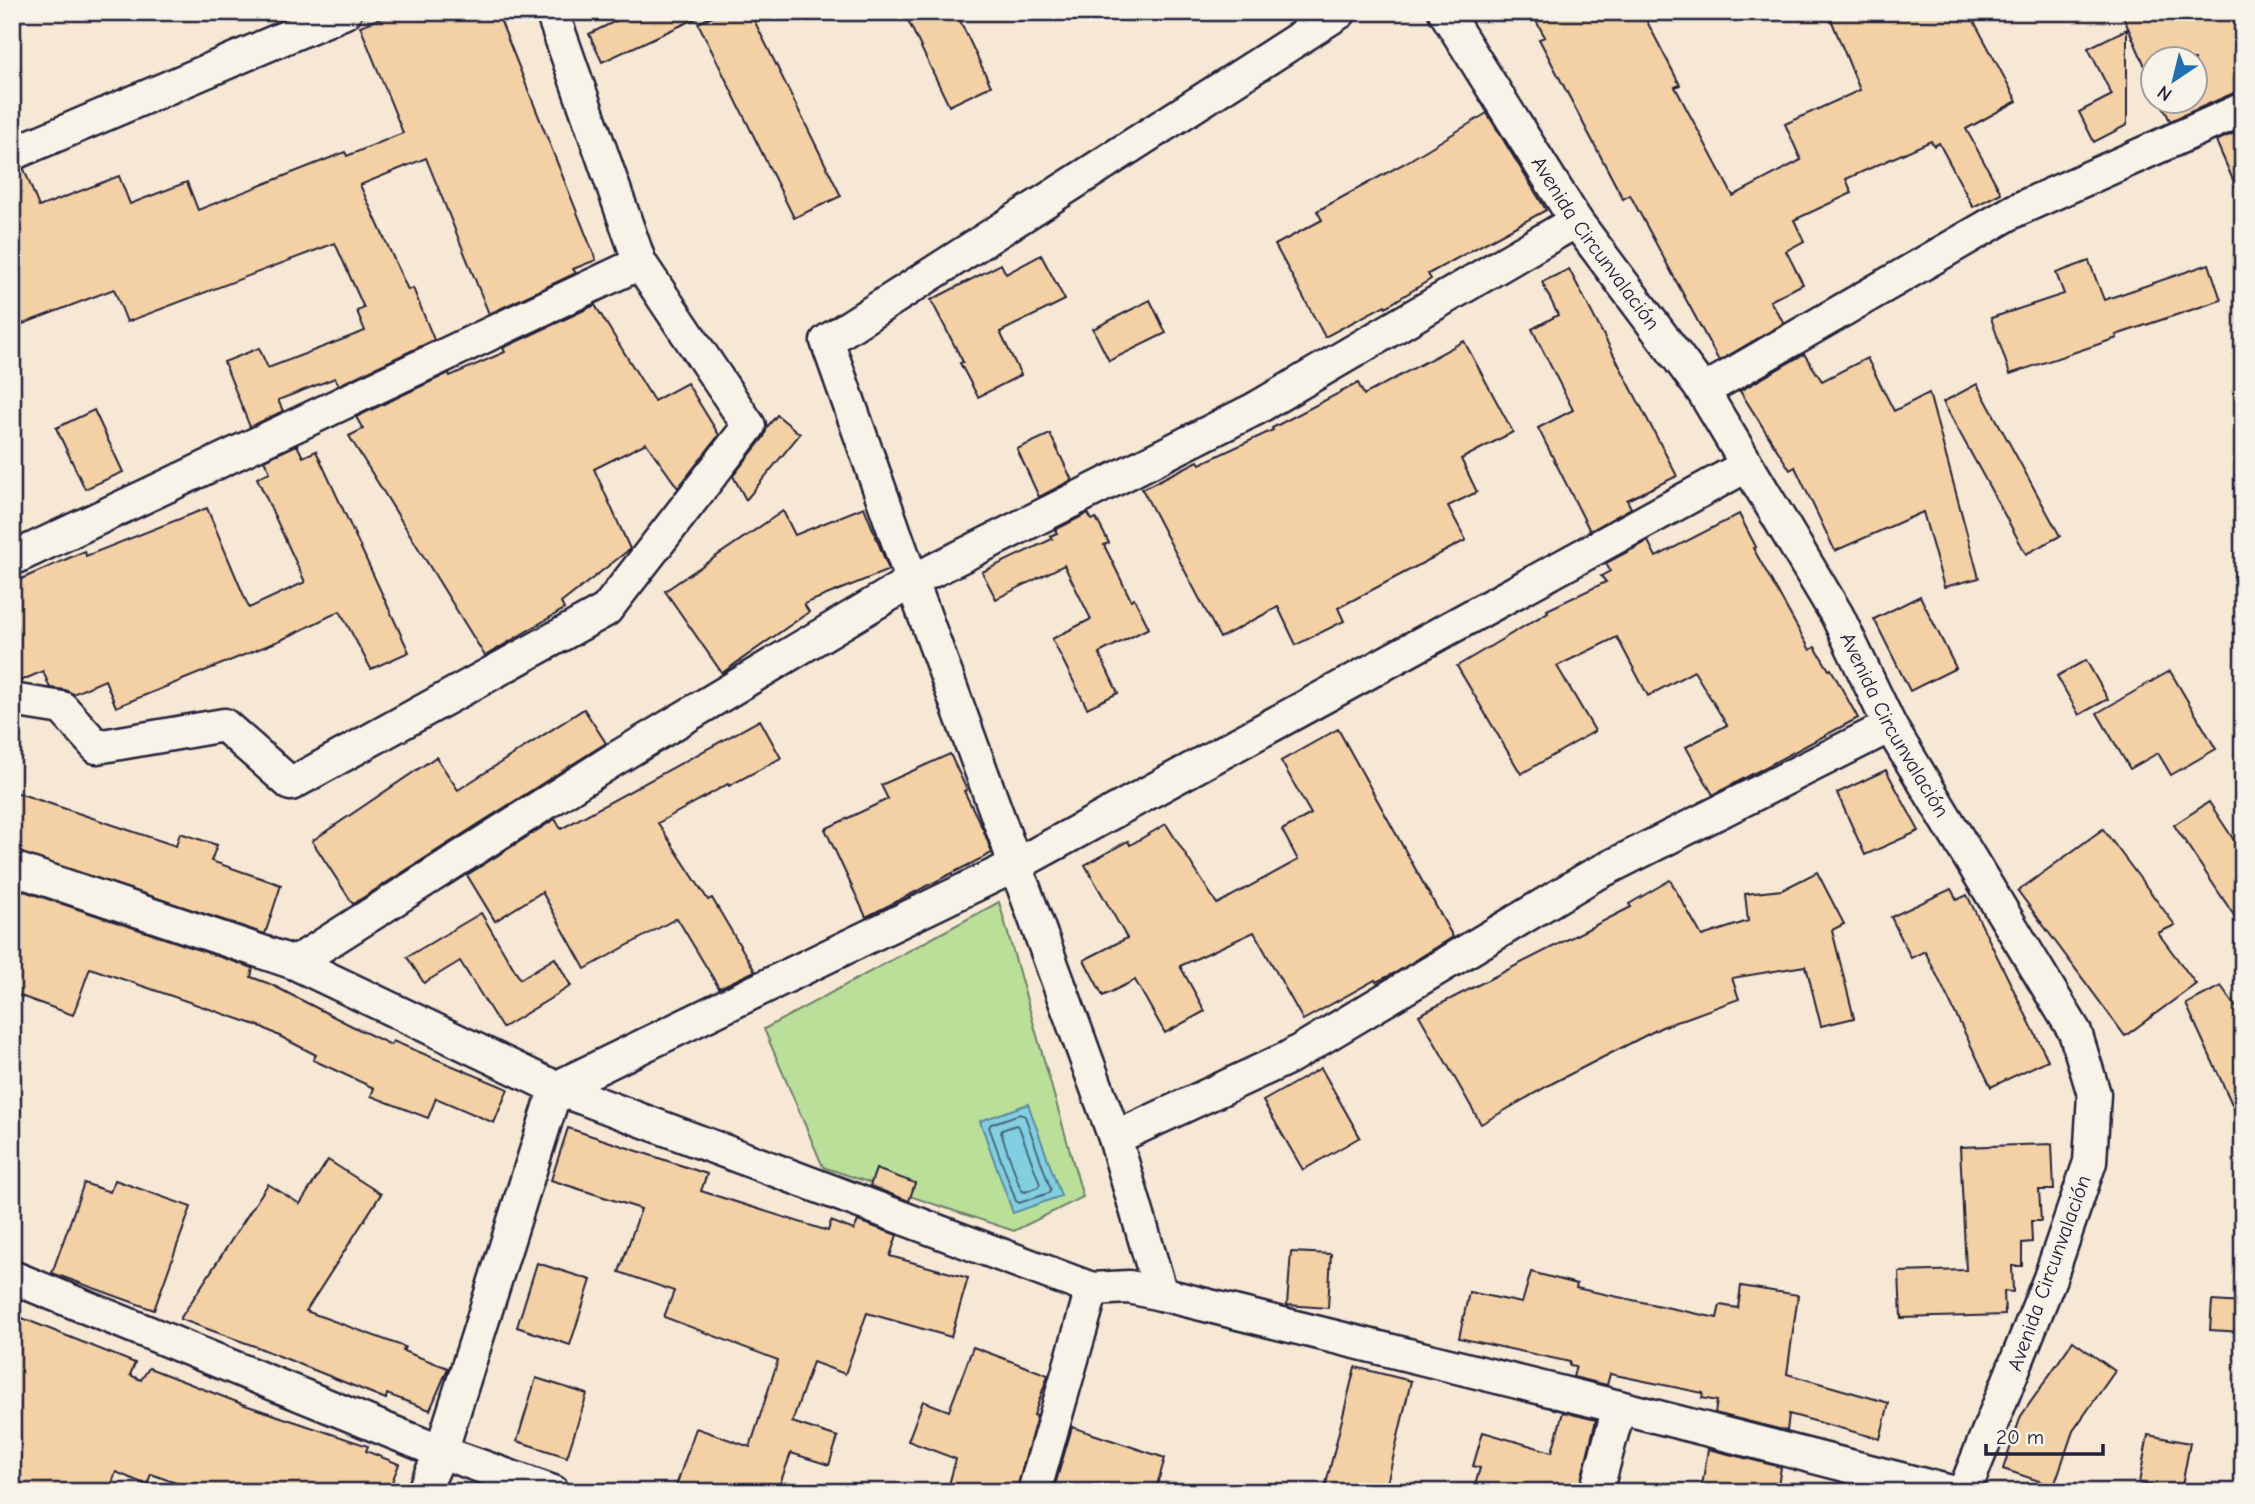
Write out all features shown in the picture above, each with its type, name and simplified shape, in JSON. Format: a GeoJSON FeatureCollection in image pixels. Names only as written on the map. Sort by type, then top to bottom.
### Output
{"type":"FeatureCollection","features":[{"type":"Feature","properties":{"kind":"street"},"geometry":{"type":"LineString","coordinates":[[12,154],[345,12]]}},
{"type":"Feature","properties":{"kind":"street"},"geometry":{"type":"LineString","coordinates":[[12,701],[62,708],[97,747],[224,725],[291,785],[606,610],[749,426],[640,263],[552,12]]}},
{"type":"Feature","properties":{"kind":"street"},"geometry":{"type":"LineString","coordinates":[[1161,1294],[1115,1138],[827,341],[1340,12]]}},
{"type":"Feature","properties":{"kind":"street","name":"Avenida Circunvalación"},"geometry":{"type":"LineString","coordinates":[[1445,12],[1576,221],[1703,391],[1837,615],[1890,726],[2075,1032],[2094,1094],[2090,1162],[2050,1278],[1964,1492]]}},
{"type":"Feature","properties":{"kind":"street"},"geometry":{"type":"LineString","coordinates":[[1703,391],[2014,211],[2243,108]]}},
{"type":"Feature","properties":{"kind":"street"},"geometry":{"type":"LineString","coordinates":[[295,963],[610,762],[912,581],[1255,409],[1576,221]]}},
{"type":"Feature","properties":{"kind":"street"},"geometry":{"type":"LineString","coordinates":[[12,559],[640,263]]}},
{"type":"Feature","properties":{"kind":"street"},"geometry":{"type":"LineString","coordinates":[[423,1492],[441,1452],[556,1088],[1016,865],[1746,466]]}},
{"type":"Feature","properties":{"kind":"street"},"geometry":{"type":"LineString","coordinates":[[1115,1138],[1287,1058],[1590,877],[1890,726]]}},
{"type":"Feature","properties":{"kind":"street"},"geometry":{"type":"LineString","coordinates":[[12,868],[295,963],[556,1088],[1092,1289],[1129,1287],[1161,1294],[1951,1492]]}},
{"type":"Feature","properties":{"kind":"street"},"geometry":{"type":"LineString","coordinates":[[12,1277],[441,1452],[553,1492]]}},
{"type":"Feature","properties":{"kind":"street"},"geometry":{"type":"LineString","coordinates":[[1034,1492],[1092,1289]]}},
{"type":"Feature","properties":{"kind":"street"},"geometry":{"type":"LineString","coordinates":[[1595,1492],[1619,1407]]}},
{"type":"Feature","properties":{"kind":"green space"},"geometry":{"type":"Polygon","coordinates":[[[999,902],[1083,1197],[1014,1231],[823,1167],[764,1029],[999,902]]]}},
{"type":"Feature","properties":{"kind":"water"},"geometry":{"type":"Polygon","coordinates":[[[1028,1104],[1061,1196],[1013,1213],[980,1121],[1028,1104]]]}},
{"type":"Feature","properties":{"kind":"building"},"geometry":{"type":"Polygon","coordinates":[[[396,12],[497,12],[596,260],[573,269],[576,273],[489,314],[426,158],[360,185],[408,290],[413,288],[434,340],[339,385],[335,378],[278,400],[283,411],[250,427],[224,362],[259,348],[268,368],[365,331],[357,311],[364,308],[335,243],[127,322],[114,289],[12,328],[12,172],[24,169],[39,207],[119,176],[130,204],[187,182],[198,210],[345,152],[347,156],[403,133],[360,26],[396,12]]]}},
{"type":"Feature","properties":{"kind":"building"},"geometry":{"type":"Polygon","coordinates":[[[634,12],[710,12],[602,62],[589,34],[634,12]]]}},
{"type":"Feature","properties":{"kind":"building"},"geometry":{"type":"Polygon","coordinates":[[[721,12],[750,12],[841,196],[794,218],[698,23],[721,12]]]}},
{"type":"Feature","properties":{"kind":"building"},"geometry":{"type":"Polygon","coordinates":[[[904,12],[956,12],[991,86],[949,106],[904,12]]]}},
{"type":"Feature","properties":{"kind":"building"},"geometry":{"type":"Polygon","coordinates":[[[1531,12],[1642,12],[1680,85],[1675,87],[1733,196],[1801,160],[1785,124],[1860,90],[1828,12],[1969,12],[2017,101],[1966,129],[2001,193],[1973,207],[1939,143],[1934,146],[1931,141],[1846,179],[1852,193],[1794,220],[1804,241],[1786,251],[1803,284],[1770,301],[1784,323],[1719,361],[1630,195],[1623,199],[1539,39],[1545,37],[1531,12]]]}},
{"type":"Feature","properties":{"kind":"building"},"geometry":{"type":"Polygon","coordinates":[[[2121,12],[2243,12],[2243,91],[2210,103],[2210,46],[2140,46],[2140,55],[2121,12]]]}},
{"type":"Feature","properties":{"kind":"building"},"geometry":{"type":"Polygon","coordinates":[[[2127,29],[2127,125],[2094,142],[2079,112],[2112,95],[2088,48],[2127,29]]]}},
{"type":"Feature","properties":{"kind":"building"},"geometry":{"type":"Polygon","coordinates":[[[1487,113],[1546,210],[1428,274],[1431,279],[1386,307],[1385,305],[1325,337],[1275,245],[1322,220],[1317,211],[1405,163],[1487,113]]]}},
{"type":"Feature","properties":{"kind":"building"},"geometry":{"type":"Polygon","coordinates":[[[2168,116],[2181,116],[2170,121],[2168,116]]]}},
{"type":"Feature","properties":{"kind":"building"},"geometry":{"type":"Polygon","coordinates":[[[2243,129],[2243,203],[2216,141],[2243,129]]]}},
{"type":"Feature","properties":{"kind":"building"},"geometry":{"type":"Polygon","coordinates":[[[1041,255],[1065,300],[1000,332],[1021,375],[978,397],[931,300],[1001,264],[1006,274],[1041,255]]]}},
{"type":"Feature","properties":{"kind":"building"},"geometry":{"type":"Polygon","coordinates":[[[2089,261],[2104,300],[2209,264],[2221,300],[2010,374],[1991,318],[2064,294],[2056,273],[2089,261]]]}},
{"type":"Feature","properties":{"kind":"building"},"geometry":{"type":"Polygon","coordinates":[[[1569,269],[1677,476],[1627,500],[1631,508],[1590,531],[1538,428],[1573,410],[1532,329],[1558,315],[1542,282],[1569,269]]]}},
{"type":"Feature","properties":{"kind":"building"},"geometry":{"type":"Polygon","coordinates":[[[1150,300],[1166,333],[1109,361],[1093,329],[1150,300]]]}},
{"type":"Feature","properties":{"kind":"building"},"geometry":{"type":"Polygon","coordinates":[[[595,305],[654,401],[687,383],[719,435],[678,488],[646,443],[594,469],[630,549],[561,603],[564,609],[485,656],[349,436],[363,429],[356,417],[449,373],[450,376],[505,352],[503,348],[595,305]]]}},
{"type":"Feature","properties":{"kind":"building"},"geometry":{"type":"Polygon","coordinates":[[[1464,341],[1513,432],[1461,459],[1477,492],[1448,506],[1466,540],[1338,608],[1344,621],[1296,645],[1278,607],[1220,638],[1142,489],[1198,461],[1200,464],[1273,430],[1272,428],[1358,383],[1364,395],[1464,341]]]}},
{"type":"Feature","properties":{"kind":"building"},"geometry":{"type":"Polygon","coordinates":[[[1804,354],[1822,381],[1867,358],[1894,411],[1929,393],[1979,578],[1944,587],[1923,512],[1835,551],[1795,467],[1790,470],[1740,391],[1804,354]]]}},
{"type":"Feature","properties":{"kind":"building"},"geometry":{"type":"Polygon","coordinates":[[[1977,384],[2060,536],[2026,554],[1943,402],[1977,384]]]}},
{"type":"Feature","properties":{"kind":"building"},"geometry":{"type":"Polygon","coordinates":[[[94,410],[123,472],[85,489],[56,428],[94,410]]]}},
{"type":"Feature","properties":{"kind":"building"},"geometry":{"type":"Polygon","coordinates":[[[777,415],[800,434],[746,500],[733,476],[764,437],[767,427],[777,415]]]}},
{"type":"Feature","properties":{"kind":"building"},"geometry":{"type":"Polygon","coordinates":[[[1050,434],[1072,480],[1039,497],[1017,449],[1050,434]]]}},
{"type":"Feature","properties":{"kind":"building"},"geometry":{"type":"Polygon","coordinates":[[[297,445],[303,457],[316,451],[409,652],[371,669],[340,611],[281,640],[116,707],[105,680],[73,694],[50,688],[43,671],[12,682],[12,583],[85,551],[86,556],[207,508],[249,608],[305,582],[257,478],[270,472],[264,460],[297,445]]]}},
{"type":"Feature","properties":{"kind":"building"},"geometry":{"type":"Polygon","coordinates":[[[864,507],[889,570],[804,604],[809,612],[722,673],[665,591],[783,511],[795,535],[864,507]]]}},
{"type":"Feature","properties":{"kind":"building"},"geometry":{"type":"Polygon","coordinates":[[[1088,513],[1092,520],[1096,518],[1109,543],[1104,545],[1131,600],[1134,598],[1149,628],[1099,653],[1118,693],[1087,708],[1052,639],[1091,619],[1064,565],[996,599],[982,572],[1052,539],[1050,536],[1057,533],[1055,530],[1088,513]]]}},
{"type":"Feature","properties":{"kind":"building"},"geometry":{"type":"Polygon","coordinates":[[[1739,514],[1756,547],[1753,548],[1810,650],[1815,647],[1829,670],[1831,669],[1858,718],[1713,795],[1686,747],[1727,725],[1694,671],[1648,696],[1617,637],[1557,666],[1595,731],[1521,774],[1457,666],[1548,612],[1547,610],[1606,582],[1601,576],[1610,571],[1606,563],[1648,541],[1656,557],[1739,514]]]}},
{"type":"Feature","properties":{"kind":"building"},"geometry":{"type":"Polygon","coordinates":[[[1920,596],[1956,668],[1910,691],[1874,619],[1920,596]]]}},
{"type":"Feature","properties":{"kind":"building"},"geometry":{"type":"Polygon","coordinates":[[[2086,660],[2108,699],[2079,715],[2057,676],[2086,660]]]}},
{"type":"Feature","properties":{"kind":"building"},"geometry":{"type":"Polygon","coordinates":[[[2170,671],[2216,749],[2171,775],[2158,753],[2130,769],[2097,713],[2170,671]]]}},
{"type":"Feature","properties":{"kind":"building"},"geometry":{"type":"Polygon","coordinates":[[[584,709],[606,743],[353,904],[312,841],[436,757],[458,790],[584,709]]]}},
{"type":"Feature","properties":{"kind":"building"},"geometry":{"type":"Polygon","coordinates":[[[760,720],[781,758],[658,823],[708,900],[712,898],[755,971],[719,988],[677,918],[585,969],[542,892],[495,921],[467,875],[555,819],[561,829],[760,720]]]}},
{"type":"Feature","properties":{"kind":"building"},"geometry":{"type":"Polygon","coordinates":[[[1338,729],[1453,937],[1395,973],[1376,982],[1375,980],[1303,1020],[1254,932],[1180,966],[1205,1011],[1165,1033],[1135,980],[1103,996],[1084,960],[1127,938],[1085,865],[1128,841],[1130,845],[1166,824],[1217,904],[1298,860],[1282,830],[1311,814],[1281,761],[1338,729]]]}},
{"type":"Feature","properties":{"kind":"building"},"geometry":{"type":"Polygon","coordinates":[[[950,754],[992,853],[866,917],[825,829],[888,799],[881,785],[950,754]]]}},
{"type":"Feature","properties":{"kind":"building"},"geometry":{"type":"Polygon","coordinates":[[[1886,770],[1919,831],[1865,855],[1837,793],[1886,770]]]}},
{"type":"Feature","properties":{"kind":"building"},"geometry":{"type":"Polygon","coordinates":[[[12,791],[176,846],[180,833],[217,845],[211,861],[281,885],[265,934],[12,850],[12,791]]]}},
{"type":"Feature","properties":{"kind":"building"},"geometry":{"type":"Polygon","coordinates":[[[2209,802],[2243,854],[2243,929],[2174,825],[2209,802]]]}},
{"type":"Feature","properties":{"kind":"building"},"geometry":{"type":"Polygon","coordinates":[[[2103,829],[2175,925],[2158,933],[2196,984],[2125,1036],[2018,891],[2103,829]]]}},
{"type":"Feature","properties":{"kind":"building"},"geometry":{"type":"Polygon","coordinates":[[[1817,872],[1844,924],[1832,930],[1854,1018],[1821,1026],[1805,966],[1732,978],[1739,999],[1662,1027],[1551,1084],[1481,1124],[1419,1015],[1631,907],[1629,904],[1670,880],[1702,936],[1748,921],[1745,894],[1782,890],[1817,872]]]}},
{"type":"Feature","properties":{"kind":"building"},"geometry":{"type":"Polygon","coordinates":[[[12,887],[253,968],[251,977],[391,1045],[393,1041],[508,1089],[494,1123],[436,1098],[428,1118],[371,1096],[374,1088],[313,1060],[316,1055],[262,1027],[90,968],[73,1015],[12,993],[12,887]]]}},
{"type":"Feature","properties":{"kind":"building"},"geometry":{"type":"Polygon","coordinates":[[[1951,889],[1957,900],[1967,895],[2048,1060],[1991,1087],[1925,951],[1911,958],[1891,917],[1951,889]]]}},
{"type":"Feature","properties":{"kind":"building"},"geometry":{"type":"Polygon","coordinates":[[[481,913],[520,979],[555,958],[571,986],[502,1028],[460,961],[424,983],[407,957],[481,913]]]}},
{"type":"Feature","properties":{"kind":"building"},"geometry":{"type":"Polygon","coordinates":[[[2221,986],[2243,1016],[2243,1128],[2186,1004],[2221,986]]]}},
{"type":"Feature","properties":{"kind":"building"},"geometry":{"type":"Polygon","coordinates":[[[1321,1068],[1360,1137],[1303,1170],[1263,1101],[1321,1068]]]}},
{"type":"Feature","properties":{"kind":"building"},"geometry":{"type":"Polygon","coordinates":[[[568,1128],[707,1174],[701,1191],[828,1231],[831,1221],[854,1230],[858,1221],[897,1235],[890,1256],[968,1278],[951,1337],[867,1313],[845,1374],[813,1362],[792,1422],[838,1437],[829,1465],[791,1453],[777,1492],[674,1492],[696,1428],[750,1447],[778,1360],[664,1317],[674,1291],[619,1272],[641,1209],[551,1180],[568,1128]]]}},
{"type":"Feature","properties":{"kind":"building"},"geometry":{"type":"Polygon","coordinates":[[[2052,1144],[2054,1190],[2039,1190],[2041,1221],[2031,1221],[2032,1242],[2022,1243],[2022,1266],[2012,1266],[2013,1292],[2004,1291],[2005,1315],[1901,1318],[1899,1272],[1966,1270],[1960,1147],[2052,1144]]]}},
{"type":"Feature","properties":{"kind":"building"},"geometry":{"type":"Polygon","coordinates":[[[328,1160],[381,1194],[306,1311],[405,1347],[403,1351],[448,1368],[430,1410],[387,1394],[386,1399],[180,1319],[268,1184],[300,1204],[328,1160]]]}},
{"type":"Feature","properties":{"kind":"building"},"geometry":{"type":"Polygon","coordinates":[[[876,1169],[915,1183],[909,1201],[870,1186],[876,1169]]]}},
{"type":"Feature","properties":{"kind":"building"},"geometry":{"type":"Polygon","coordinates":[[[115,1180],[191,1207],[154,1310],[52,1273],[84,1183],[110,1192],[115,1180]]]}},
{"type":"Feature","properties":{"kind":"building"},"geometry":{"type":"Polygon","coordinates":[[[1291,1252],[1331,1254],[1328,1308],[1287,1305],[1291,1252]]]}},
{"type":"Feature","properties":{"kind":"building"},"geometry":{"type":"Polygon","coordinates":[[[537,1263],[591,1280],[570,1345],[517,1327],[537,1263]]]}},
{"type":"Feature","properties":{"kind":"building"},"geometry":{"type":"Polygon","coordinates":[[[1531,1272],[1577,1284],[1576,1288],[1717,1318],[1720,1305],[1738,1308],[1741,1286],[1798,1295],[1787,1374],[1889,1403],[1880,1439],[1789,1414],[1787,1431],[1715,1413],[1717,1401],[1702,1398],[1703,1393],[1610,1374],[1607,1385],[1573,1377],[1576,1366],[1569,1365],[1570,1362],[1459,1338],[1469,1292],[1522,1303],[1531,1272]]]}},
{"type":"Feature","properties":{"kind":"building"},"geometry":{"type":"Polygon","coordinates":[[[2212,1301],[2243,1303],[2243,1332],[2210,1330],[2212,1301]]]}},
{"type":"Feature","properties":{"kind":"building"},"geometry":{"type":"Polygon","coordinates":[[[12,1314],[135,1363],[130,1375],[141,1380],[149,1368],[242,1404],[368,1446],[366,1451],[399,1464],[388,1492],[201,1492],[151,1474],[147,1485],[116,1472],[109,1492],[12,1492],[12,1314]]]}},
{"type":"Feature","properties":{"kind":"building"},"geometry":{"type":"Polygon","coordinates":[[[2073,1341],[2115,1371],[2073,1431],[2054,1486],[2003,1469],[2021,1416],[2073,1341]]]}},
{"type":"Feature","properties":{"kind":"building"},"geometry":{"type":"Polygon","coordinates":[[[973,1347],[1048,1375],[1034,1415],[1037,1416],[1016,1492],[947,1492],[956,1459],[908,1441],[923,1401],[949,1411],[973,1347]]]}},
{"type":"Feature","properties":{"kind":"building"},"geometry":{"type":"Polygon","coordinates":[[[1355,1367],[1411,1381],[1387,1484],[1384,1484],[1382,1492],[1324,1492],[1355,1367]]]}},
{"type":"Feature","properties":{"kind":"building"},"geometry":{"type":"Polygon","coordinates":[[[536,1378],[587,1394],[567,1457],[517,1441],[536,1378]]]}},
{"type":"Feature","properties":{"kind":"building"},"geometry":{"type":"Polygon","coordinates":[[[1563,1412],[1596,1420],[1578,1492],[1473,1492],[1480,1468],[1473,1466],[1483,1432],[1552,1452],[1563,1412]]]}},
{"type":"Feature","properties":{"kind":"building"},"geometry":{"type":"Polygon","coordinates":[[[1072,1427],[1165,1458],[1155,1492],[1053,1492],[1072,1427]]]}},
{"type":"Feature","properties":{"kind":"building"},"geometry":{"type":"Polygon","coordinates":[[[2148,1435],[2190,1443],[2181,1491],[2139,1483],[2148,1435]]]}},
{"type":"Feature","properties":{"kind":"building"},"geometry":{"type":"Polygon","coordinates":[[[1708,1449],[1781,1467],[1777,1492],[1701,1492],[1708,1449]]]}}]}
